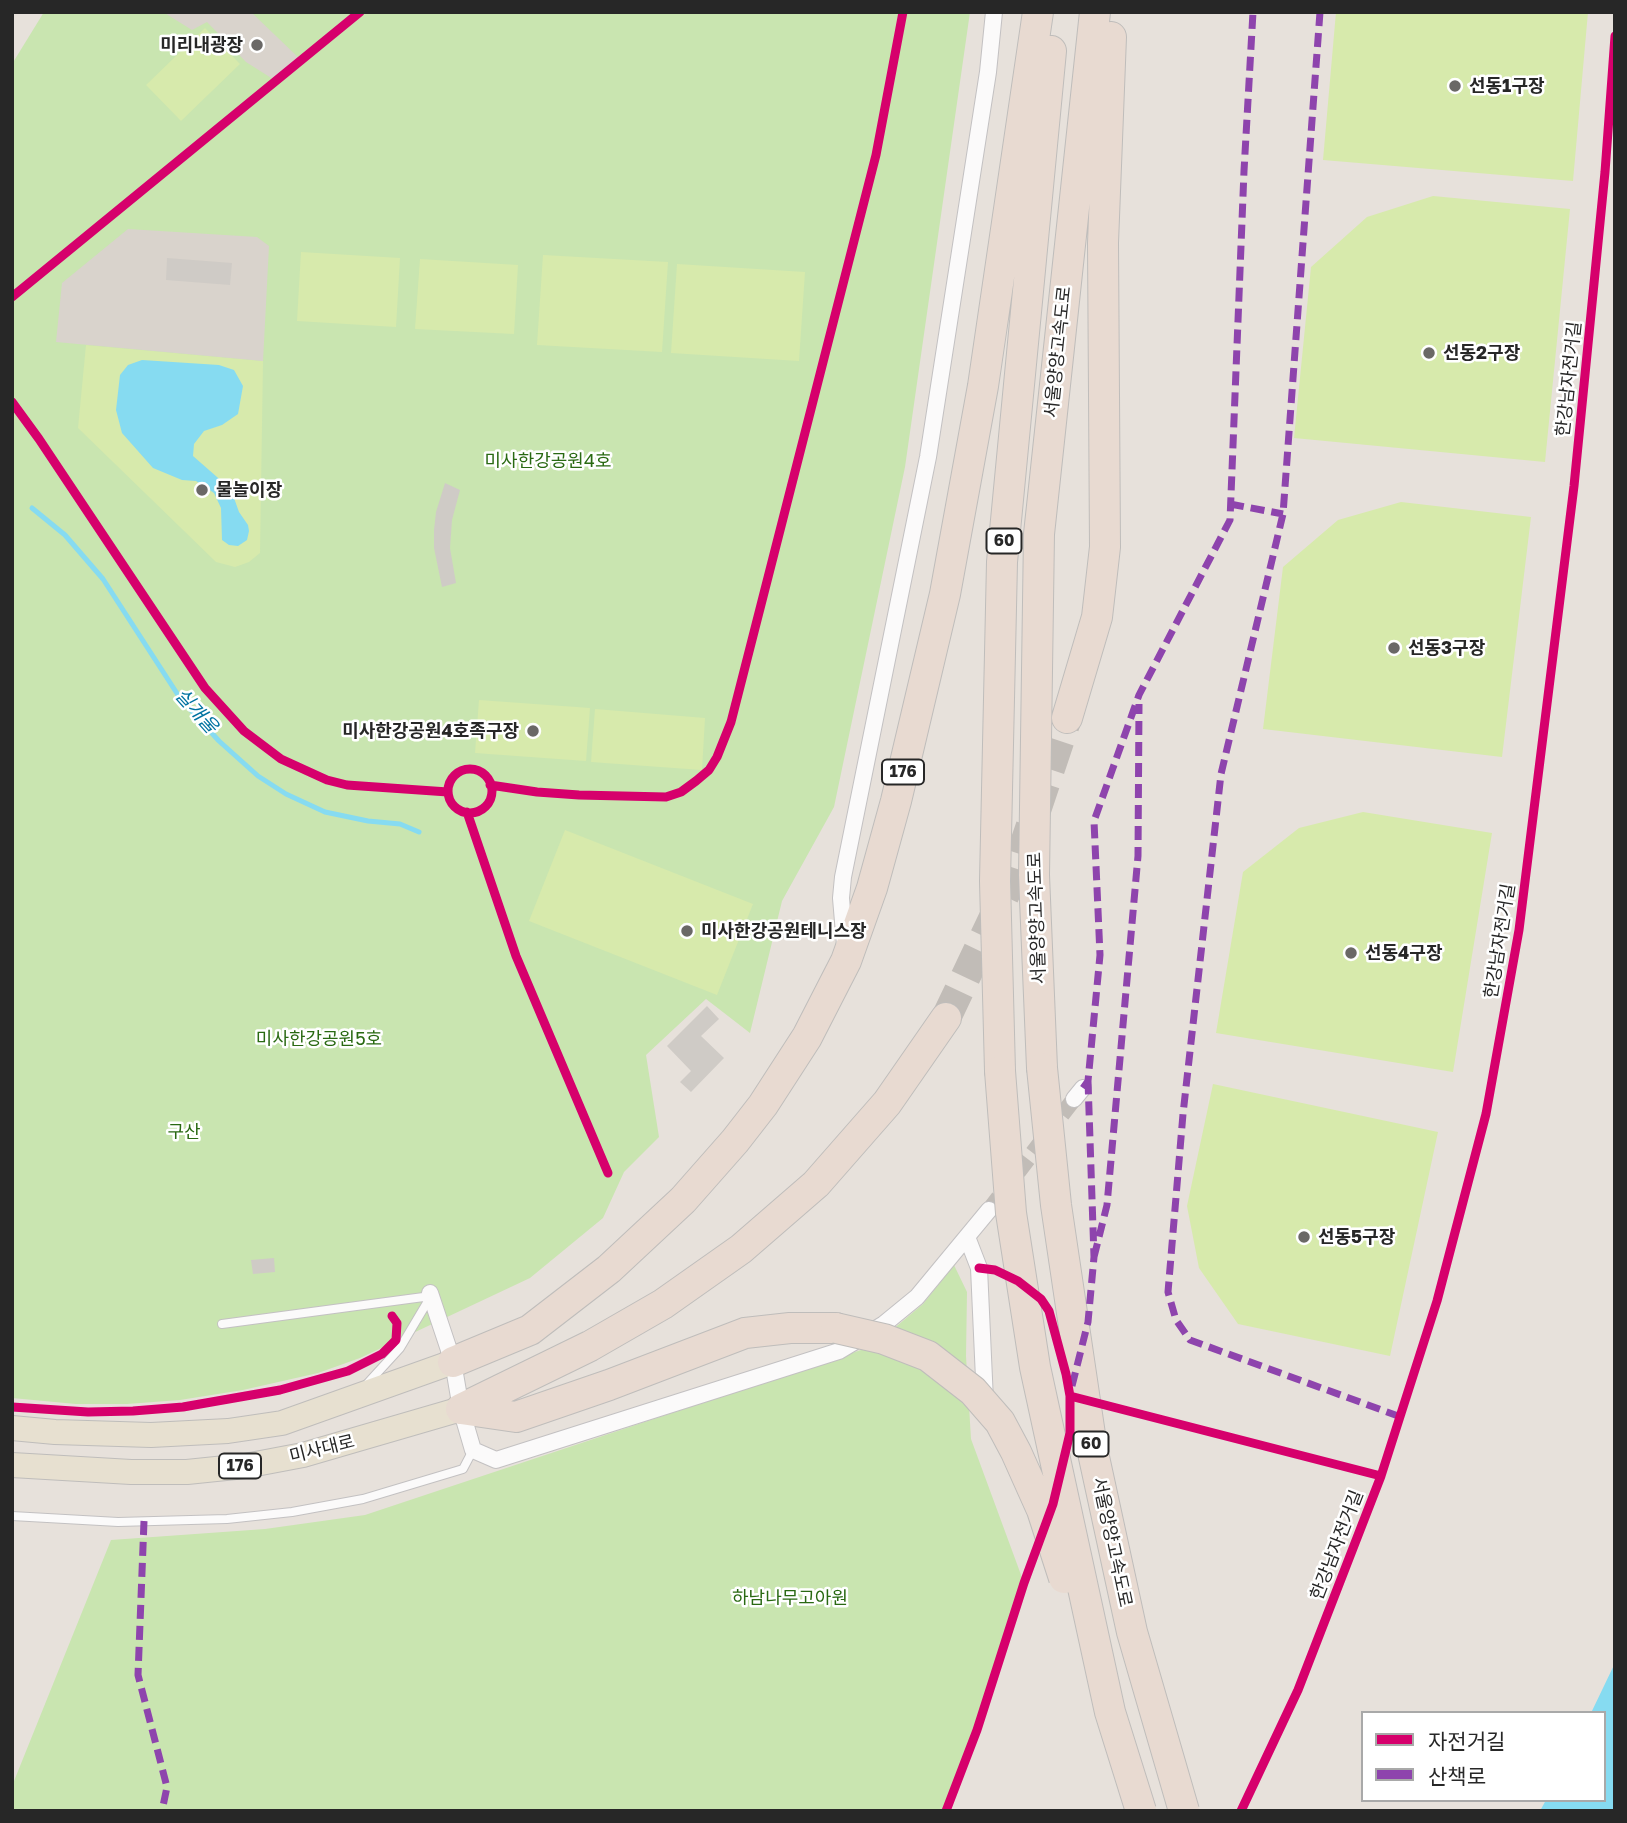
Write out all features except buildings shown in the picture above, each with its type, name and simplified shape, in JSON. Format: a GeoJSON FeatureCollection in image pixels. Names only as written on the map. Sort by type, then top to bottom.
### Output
{"type":"FeatureCollection","features":[{"type":"Feature","properties":{"kind":"highway","name":"176"},"geometry":{"type":"LineString","coordinates":[[453,1362],[530,1330],[609,1269],[683,1200],[735,1142],[763,1105],[807,1037],[846,961],[872,888],[896,801],[945,593],[983,386],[1038,12]]}},
{"type":"Feature","properties":{"kind":"highway","name":"서울양양고속도로"},"geometry":{"type":"LineString","coordinates":[[1055,12],[1002,562],[995,881],[1000,1071],[1011,1213],[1035,1367],[1110,1712],[1141,1811]]}},
{"type":"Feature","properties":{"kind":"highway","name":"서울양양고속도로"},"geometry":{"type":"LineString","coordinates":[[1095,12],[1039,534],[1034,875],[1042,1068],[1056,1205],[1092,1448],[1132,1632],[1184,1811]]}},
{"type":"Feature","properties":{"kind":"highway"},"geometry":{"type":"LineString","coordinates":[[1067,718],[1097,617],[1105,547],[1103,243],[1112,12]]}},
{"type":"Feature","properties":{"kind":"highway","name":"176"},"geometry":{"type":"LineString","coordinates":[[461,1409],[590,1346],[663,1304],[741,1249],[816,1184],[887,1103],[946,1018]]}},
{"type":"Feature","properties":{"kind":"highway"},"geometry":{"type":"LineString","coordinates":[[461,1409],[516,1417],[745,1333],[790,1328],[836,1328],[884,1339],[928,1356],[973,1391],[1000,1422],[1042,1510],[1110,1712]]}},
{"type":"Feature","properties":{"kind":"main road","name":"미사대로"},"geometry":{"type":"LineString","coordinates":[[12,1428],[151,1435],[228,1431],[282,1423],[453,1362]]}},
{"type":"Feature","properties":{"kind":"main road","name":"미사대로"},"geometry":{"type":"LineString","coordinates":[[12,1465],[131,1472],[187,1472],[244,1466],[303,1455],[461,1409]]}},
{"type":"Feature","properties":{"kind":"street"},"geometry":{"type":"LineString","coordinates":[[846,961],[841,898],[843,877],[928,457],[986,85],[994,12]]}},
{"type":"Feature","properties":{"kind":"street"},"geometry":{"type":"LineString","coordinates":[[430,1295],[453,1362],[461,1409],[473,1451],[496,1460],[839,1351],[884,1324],[917,1297],[989,1210]]}},
{"type":"Feature","properties":{"kind":"street"},"geometry":{"type":"LineString","coordinates":[[967,1237],[979,1268],[986,1428]]}},
{"type":"Feature","properties":{"kind":"lane"},"geometry":{"type":"LineString","coordinates":[[222,1325],[430,1295]]}},
{"type":"Feature","properties":{"kind":"lane"},"geometry":{"type":"LineString","coordinates":[[341,1402],[372,1380],[394,1357],[430,1295]]}},
{"type":"Feature","properties":{"kind":"lane"},"geometry":{"type":"LineString","coordinates":[[12,1516],[118,1522],[227,1519],[292,1512],[363,1500],[463,1469],[473,1451]]}},
{"type":"Feature","properties":{"kind":"green space"},"geometry":{"type":"Polygon","coordinates":[[[44,12],[970,12],[905,467],[834,807],[782,901],[750,1033],[706,999],[646,1055],[659,1137],[624,1172],[603,1218],[530,1278],[360,1358],[318,1373],[243,1390],[180,1400],[76,1404],[12,1398],[12,64],[44,12]]]}},
{"type":"Feature","properties":{"kind":"green space","name":"선동1구장"},"geometry":{"type":"Polygon","coordinates":[[[1336,12],[1588,12],[1573,181],[1323,160],[1336,12]]]}},
{"type":"Feature","properties":{"kind":"green space"},"geometry":{"type":"Polygon","coordinates":[[[205,28],[240,64],[181,121],[146,85],[205,28]]]}},
{"type":"Feature","properties":{"kind":"green space","name":"선동2구장"},"geometry":{"type":"Polygon","coordinates":[[[1433,196],[1570,209],[1545,462],[1294,438],[1311,267],[1367,217],[1433,196]]]}},
{"type":"Feature","properties":{"kind":"green space"},"geometry":{"type":"Polygon","coordinates":[[[301,252],[400,258],[396,327],[297,321],[301,252]]]}},
{"type":"Feature","properties":{"kind":"green space"},"geometry":{"type":"Polygon","coordinates":[[[543,255],[668,262],[662,352],[537,345],[543,255]]]}},
{"type":"Feature","properties":{"kind":"green space"},"geometry":{"type":"Polygon","coordinates":[[[420,259],[518,265],[514,334],[415,329],[420,259]]]}},
{"type":"Feature","properties":{"kind":"green space"},"geometry":{"type":"Polygon","coordinates":[[[677,264],[805,272],[799,361],[671,353],[677,264]]]}},
{"type":"Feature","properties":{"kind":"green space","name":"물놀이장"},"geometry":{"type":"Polygon","coordinates":[[[86,345],[263,361],[260,553],[249,562],[235,567],[216,562],[78,428],[86,345]]]}},
{"type":"Feature","properties":{"kind":"green space","name":"선동3구장"},"geometry":{"type":"Polygon","coordinates":[[[1401,502],[1531,517],[1502,757],[1263,729],[1283,567],[1338,520],[1401,502]]]}},
{"type":"Feature","properties":{"kind":"green space","name":"미사한강공원4호족구장"},"geometry":{"type":"Polygon","coordinates":[[[479,700],[590,708],[586,761],[475,753],[479,700]]]}},
{"type":"Feature","properties":{"kind":"green space"},"geometry":{"type":"Polygon","coordinates":[[[595,709],[705,718],[702,770],[591,762],[595,709]]]}},
{"type":"Feature","properties":{"kind":"green space","name":"선동4구장"},"geometry":{"type":"Polygon","coordinates":[[[1363,812],[1492,833],[1453,1072],[1216,1033],[1243,872],[1299,828],[1363,812]]]}},
{"type":"Feature","properties":{"kind":"green space"},"geometry":{"type":"Polygon","coordinates":[[[565,830],[753,904],[717,995],[529,921],[565,830]]]}},
{"type":"Feature","properties":{"kind":"green space","name":"선동5구장"},"geometry":{"type":"Polygon","coordinates":[[[1213,1084],[1438,1132],[1390,1356],[1238,1324],[1199,1268],[1187,1206],[1213,1084]]]}},
{"type":"Feature","properties":{"kind":"green space","name":"하남나무고아원"},"geometry":{"type":"Polygon","coordinates":[[[954,1265],[967,1292],[966,1356],[971,1439],[1024,1583],[963,1766],[944,1811],[12,1811],[12,1786],[111,1540],[265,1529],[365,1515],[873,1346],[923,1304],[954,1265]]]}},
{"type":"Feature","properties":{"kind":"shaded area","name":"미리내광장"},"geometry":{"type":"Polygon","coordinates":[[[163,12],[251,12],[301,60],[276,81],[246,62],[207,22],[192,30],[163,12]]]}},
{"type":"Feature","properties":{"kind":"shaded area"},"geometry":{"type":"Polygon","coordinates":[[[128,229],[257,237],[269,246],[263,361],[56,342],[62,283],[128,229]]]}},
{"type":"Feature","properties":{"kind":"water"},"geometry":{"type":"Polygon","coordinates":[[[142,360],[219,365],[234,370],[243,386],[238,414],[222,425],[204,431],[194,444],[193,456],[225,484],[248,525],[247,540],[238,546],[229,545],[222,540],[221,508],[214,493],[196,481],[182,480],[153,468],[122,433],[116,410],[120,375],[128,365],[142,360]]]}},
{"type":"Feature","properties":{"kind":"water"},"geometry":{"type":"Polygon","coordinates":[[[1615,1663],[1615,1811],[1540,1811],[1545,1802],[1606,1802],[1606,1711],[1592,1711],[1615,1663]]]}},
{"type":"Feature","properties":{"kind":"waterway","name":"실개울"},"geometry":{"type":"LineString","coordinates":[[32,508],[65,535],[103,579],[180,698],[219,741],[258,776],[286,794],[325,812],[400,824],[419,832]]}},
{"type":"Feature","properties":{"kind":"tunnel"},"geometry":{"type":"LineString","coordinates":[[946,1018],[1015,873],[1067,718]]}},
{"type":"Feature","properties":{"kind":"tunnel"},"geometry":{"type":"LineString","coordinates":[[989,1210],[1074,1099]]}},
{"type":"Feature","properties":{"kind":"marked path"},"geometry":{"type":"LineString","coordinates":[[1083,1088],[1088,1081],[1100,955],[1094,821],[1139,695],[1230,520],[1253,12]]}},
{"type":"Feature","properties":{"kind":"marked path"},"geometry":{"type":"LineString","coordinates":[[1320,12],[1283,514],[1221,774],[1183,1114],[1168,1292],[1176,1320],[1190,1340],[1401,1417]]}},
{"type":"Feature","properties":{"kind":"marked path"},"geometry":{"type":"LineString","coordinates":[[1230,504],[1283,514]]}},
{"type":"Feature","properties":{"kind":"marked path"},"geometry":{"type":"LineString","coordinates":[[1094,1257],[1107,1205],[1138,856],[1139,704]]}},
{"type":"Feature","properties":{"kind":"marked path"},"geometry":{"type":"LineString","coordinates":[[1072,1386],[1088,1322],[1094,1257],[1088,1081]]}},
{"type":"Feature","properties":{"kind":"marked path"},"geometry":{"type":"LineString","coordinates":[[144,1521],[138,1675],[167,1787],[162,1811]]}},
{"type":"Feature","properties":{"kind":"cycle path"},"geometry":{"type":"LineString","coordinates":[[12,297],[360,12]]}},
{"type":"Feature","properties":{"kind":"cycle path"},"geometry":{"type":"LineString","coordinates":[[490,785],[579,795],[666,797],[681,792],[696,781],[709,770],[717,757],[731,722],[876,155],[903,12]]}},
{"type":"Feature","properties":{"kind":"cycle path","name":"한강남자전거길"},"geometry":{"type":"LineString","coordinates":[[1241,1811],[1298,1690],[1381,1476],[1437,1301],[1486,1114],[1519,930],[1574,486],[1605,172],[1615,36]]}},
{"type":"Feature","properties":{"kind":"cycle path"},"geometry":{"type":"LineString","coordinates":[[12,402],[205,688],[244,731],[281,759],[327,780],[347,785],[448,792]]}},
{"type":"Feature","properties":{"kind":"cycle path"},"geometry":{"type":"LineString","coordinates":[[470,769],[485,776],[492,791],[485,806],[470,813],[455,806],[448,791],[455,776],[470,769]]}},
{"type":"Feature","properties":{"kind":"cycle path"},"geometry":{"type":"LineString","coordinates":[[467,812],[516,956],[608,1173]]}},
{"type":"Feature","properties":{"kind":"cycle path"},"geometry":{"type":"LineString","coordinates":[[946,1811],[977,1730],[1024,1583],[1053,1504],[1070,1433],[1070,1396],[1049,1311],[1041,1299],[1018,1281],[995,1270],[979,1268]]}},
{"type":"Feature","properties":{"kind":"cycle path"},"geometry":{"type":"LineString","coordinates":[[12,1407],[88,1412],[133,1411],[183,1407],[280,1390],[348,1371],[382,1354],[396,1340],[397,1323],[392,1316]]}},
{"type":"Feature","properties":{"kind":"cycle path"},"geometry":{"type":"LineString","coordinates":[[1070,1396],[1381,1476]]}},
{"type":"Feature","properties":{"kind":"place","name":"미리내광장"},"geometry":{"type":"Point","coordinates":[257,45]}},
{"type":"Feature","properties":{"kind":"place","name":"선동1구장"},"geometry":{"type":"Point","coordinates":[1455,86]}},
{"type":"Feature","properties":{"kind":"place","name":"선동2구장"},"geometry":{"type":"Point","coordinates":[1429,353]}},
{"type":"Feature","properties":{"kind":"place","name":"물놀이장"},"geometry":{"type":"Point","coordinates":[202,490]}},
{"type":"Feature","properties":{"kind":"place","name":"선동3구장"},"geometry":{"type":"Point","coordinates":[1394,648]}},
{"type":"Feature","properties":{"kind":"place","name":"미사한강공원4호족구장"},"geometry":{"type":"Point","coordinates":[533,731]}},
{"type":"Feature","properties":{"kind":"place","name":"미사한강공원테니스장"},"geometry":{"type":"Point","coordinates":[687,931]}},
{"type":"Feature","properties":{"kind":"place","name":"선동4구장"},"geometry":{"type":"Point","coordinates":[1351,953]}},
{"type":"Feature","properties":{"kind":"place","name":"선동5구장"},"geometry":{"type":"Point","coordinates":[1304,1237]}},
{"type":"Feature","properties":{"kind":"park label","name":"미사한강공원4호"},"geometry":{"type":"Point","coordinates":[548,461]}},
{"type":"Feature","properties":{"kind":"park label","name":"미사한강공원5호"},"geometry":{"type":"Point","coordinates":[319,1039]}},
{"type":"Feature","properties":{"kind":"park label","name":"구산"},"geometry":{"type":"Point","coordinates":[184,1132]}}]}
